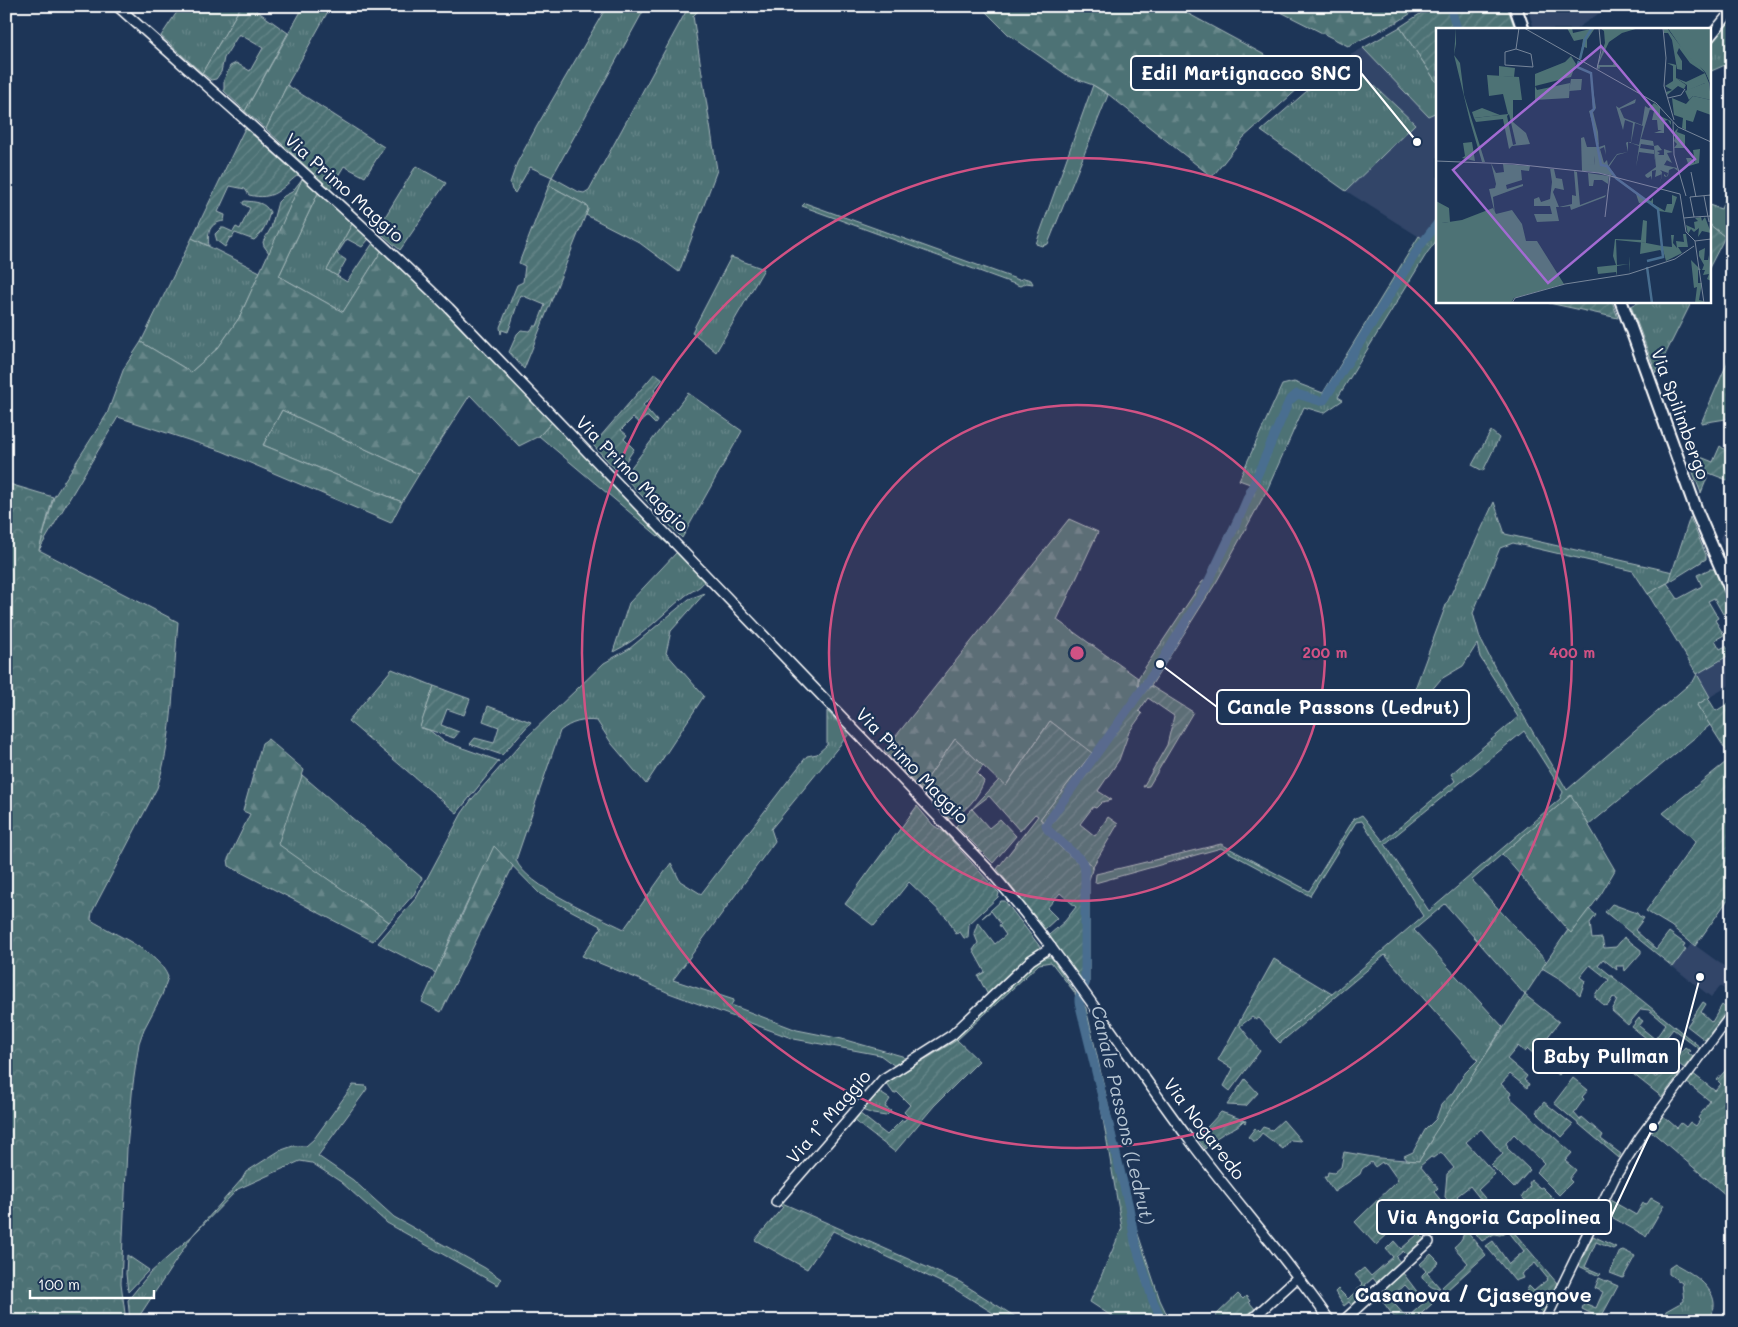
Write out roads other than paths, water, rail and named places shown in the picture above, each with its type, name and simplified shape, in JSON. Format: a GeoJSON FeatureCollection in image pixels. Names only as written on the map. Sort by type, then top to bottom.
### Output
{"type":"FeatureCollection","features":[{"type":"Feature","properties":{"kind":"main road"},"geometry":{"type":"LineString","coordinates":[[1515,6],[1523,28]]}},
{"type":"Feature","properties":{"kind":"main road","name":"Via Spilimbergo"},"geometry":{"type":"LineString","coordinates":[[1621,302],[1698,512],[1732,593]]}},
{"type":"Feature","properties":{"kind":"street","name":"Via Primo Maggio"},"geometry":{"type":"LineString","coordinates":[[117,6],[248,122],[449,308],[989,870],[1051,946],[1084,993]]}},
{"type":"Feature","properties":{"kind":"street"},"geometry":{"type":"LineString","coordinates":[[1710,37],[1732,10]]}},
{"type":"Feature","properties":{"kind":"street","name":"Via 1° Maggio"},"geometry":{"type":"LineString","coordinates":[[776,1202],[883,1079],[952,1035],[1031,960],[1051,946]]}},
{"type":"Feature","properties":{"kind":"street","name":"Via Nogaredo"},"geometry":{"type":"LineString","coordinates":[[1084,993],[1190,1141],[1298,1277],[1330,1321]]}},
{"type":"Feature","properties":{"kind":"street"},"geometry":{"type":"LineString","coordinates":[[1545,1321],[1615,1176],[1641,1136],[1730,1018]]}},
{"type":"Feature","properties":{"kind":"street"},"geometry":{"type":"LineString","coordinates":[[1343,1321],[1429,1242]]}},
{"type":"Feature","properties":{"kind":"street"},"geometry":{"type":"LineString","coordinates":[[1250,1321],[1298,1277]]}},
{"type":"Feature","properties":{"kind":"waterway","name":"Canale Passons (Ledrut)"},"geometry":{"type":"LineString","coordinates":[[1452,6],[1451,9],[1457,28]]}},
{"type":"Feature","properties":{"kind":"waterway","name":"Canale Passons (Ledrut)"},"geometry":{"type":"LineString","coordinates":[[1162,1321],[1153,1301],[1135,1242],[1129,1207],[1079,1002],[1085,984],[1084,864],[1048,830],[1046,825],[1160,664],[1204,591],[1242,511],[1289,401],[1297,394],[1320,401],[1324,400],[1420,246],[1436,225]]}},
{"type":"Feature","properties":{"kind":"place","name":"Edil Martignacco SNC"},"geometry":{"type":"Point","coordinates":[1417,142]}},
{"type":"Feature","properties":{"kind":"place","name":"Canale Passons (Ledrut)"},"geometry":{"type":"Point","coordinates":[1160,664]}},
{"type":"Feature","properties":{"kind":"place","name":"Baby Pullman"},"geometry":{"type":"Point","coordinates":[1700,977]}},
{"type":"Feature","properties":{"kind":"place","name":"Via Angoria Capolinea"},"geometry":{"type":"Point","coordinates":[1653,1127]}},
{"type":"Feature","properties":{"kind":"district","name":"Casanova / Cjasegnove"},"geometry":{"type":"Point","coordinates":[1473,1295]}}]}
